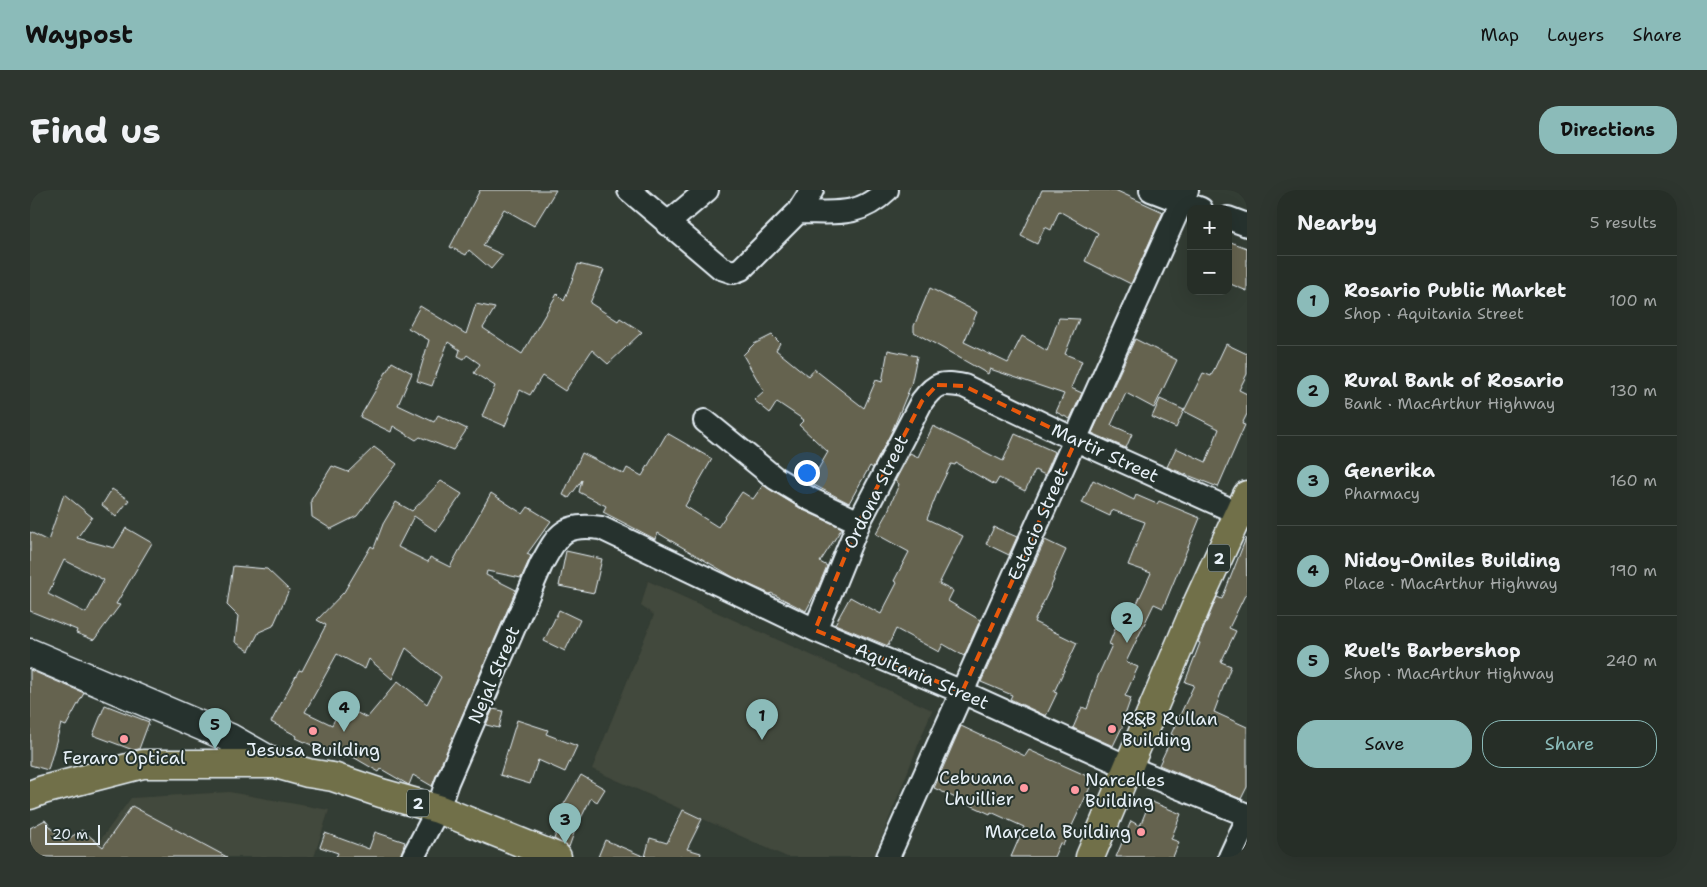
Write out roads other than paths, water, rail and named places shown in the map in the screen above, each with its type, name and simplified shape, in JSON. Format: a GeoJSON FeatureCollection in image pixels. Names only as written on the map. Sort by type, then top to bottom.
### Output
{"type":"FeatureCollection","features":[{"type":"Feature","properties":{"kind":"highway","name":"2"},"geometry":{"type":"LineString","coordinates":[[1090,857],[1198,602],[1244,508]]}},
{"type":"Feature","properties":{"kind":"highway","name":"2"},"geometry":{"type":"LineString","coordinates":[[30,795],[143,764],[276,764],[308,773],[333,777],[438,809],[557,857]]}},
{"type":"Feature","properties":{"kind":"street"},"geometry":{"type":"LineString","coordinates":[[630,190],[667,224],[721,268],[733,272],[741,269],[798,212],[812,190]]}},
{"type":"Feature","properties":{"kind":"street"},"geometry":{"type":"LineString","coordinates":[[667,224],[707,190]]}},
{"type":"Feature","properties":{"kind":"street"},"geometry":{"type":"LineString","coordinates":[[798,212],[846,213],[874,202],[887,190]]}},
{"type":"Feature","properties":{"kind":"street"},"geometry":{"type":"LineString","coordinates":[[1151,190],[1190,200]]}},
{"type":"Feature","properties":{"kind":"street","name":"Estacio Street"},"geometry":{"type":"LineString","coordinates":[[888,857],[1076,440],[1190,200]]}},
{"type":"Feature","properties":{"kind":"street"},"geometry":{"type":"LineString","coordinates":[[1232,219],[1247,225]]}},
{"type":"Feature","properties":{"kind":"street","name":"Ordona Street"},"geometry":{"type":"LineString","coordinates":[[815,630],[859,522],[922,401],[929,391],[937,385],[948,383],[964,386]]}},
{"type":"Feature","properties":{"kind":"street","name":"Martir Street"},"geometry":{"type":"LineString","coordinates":[[964,386],[1076,440],[1244,508]]}},
{"type":"Feature","properties":{"kind":"street"},"geometry":{"type":"LineString","coordinates":[[705,421],[775,478],[810,499],[859,522]]}},
{"type":"Feature","properties":{"kind":"street","name":"Nejal Street"},"geometry":{"type":"LineString","coordinates":[[413,857],[438,809],[447,782],[541,565],[550,549],[557,537],[570,529],[582,525],[601,528]]}},
{"type":"Feature","properties":{"kind":"street","name":"Aquitania Street"},"geometry":{"type":"LineString","coordinates":[[601,528],[815,630],[962,692],[1128,767],[1247,815]]}},
{"type":"Feature","properties":{"kind":"street"},"geometry":{"type":"LineString","coordinates":[[30,653],[230,738],[276,764]]}},
{"type":"Feature","properties":{"kind":"street"},"geometry":{"type":"LineString","coordinates":[[1230,857],[1247,820]]}},
{"type":"Feature","properties":{"kind":"place","name":"Rural Bank of Rosario"},"geometry":{"type":"Point","coordinates":[1127,643]}},
{"type":"Feature","properties":{"kind":"place","name":"R&B Rullan Building"},"geometry":{"type":"Point","coordinates":[1112,729]}},
{"type":"Feature","properties":{"kind":"place","name":"Jesusa Building"},"geometry":{"type":"Point","coordinates":[313,731]}},
{"type":"Feature","properties":{"kind":"place","name":"Nidoy-Omiles Building"},"geometry":{"type":"Point","coordinates":[344,732]}},
{"type":"Feature","properties":{"kind":"place","name":"Feraro Optical"},"geometry":{"type":"Point","coordinates":[124,739]}},
{"type":"Feature","properties":{"kind":"place","name":"Rosario Public Market"},"geometry":{"type":"Point","coordinates":[762,740]}},
{"type":"Feature","properties":{"kind":"place","name":"Ruel's Barbershop"},"geometry":{"type":"Point","coordinates":[215,749]}},
{"type":"Feature","properties":{"kind":"place","name":"Cebuana Lhuillier"},"geometry":{"type":"Point","coordinates":[1024,788]}},
{"type":"Feature","properties":{"kind":"place","name":"Narcelles Building"},"geometry":{"type":"Point","coordinates":[1075,790]}},
{"type":"Feature","properties":{"kind":"place","name":"Marcela Building"},"geometry":{"type":"Point","coordinates":[1141,832]}},
{"type":"Feature","properties":{"kind":"place","name":"Generika"},"geometry":{"type":"Point","coordinates":[565,844]}}]}
